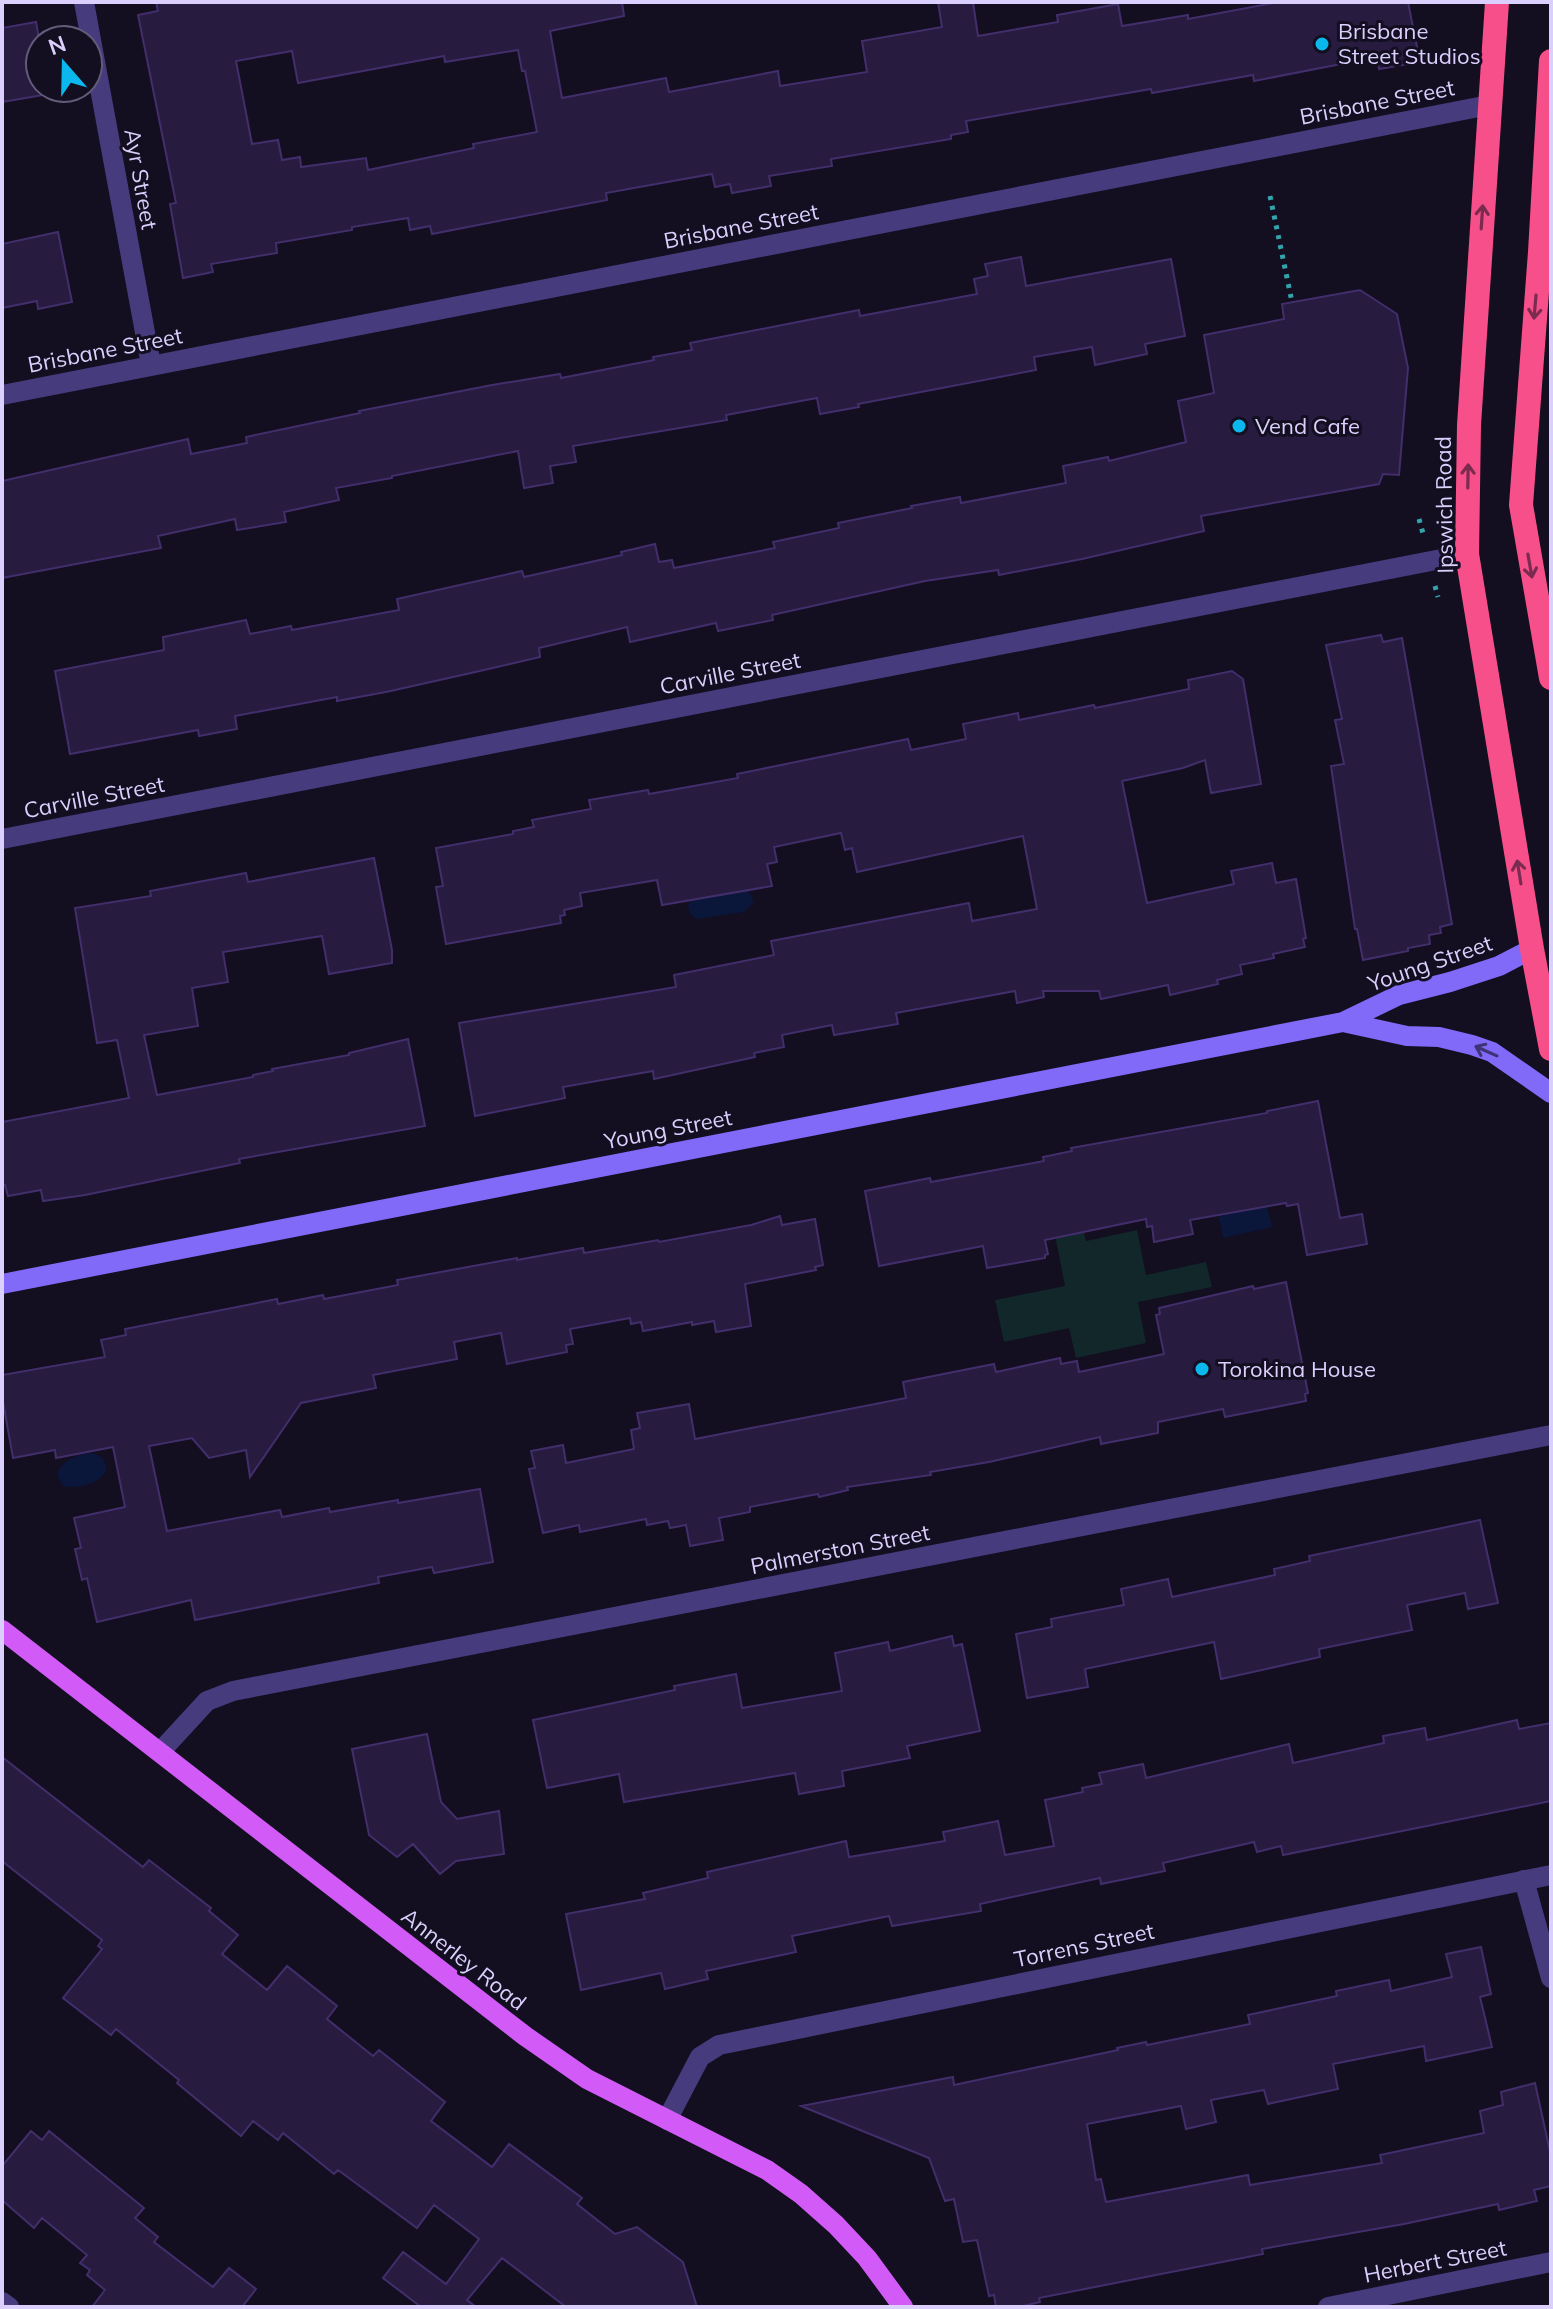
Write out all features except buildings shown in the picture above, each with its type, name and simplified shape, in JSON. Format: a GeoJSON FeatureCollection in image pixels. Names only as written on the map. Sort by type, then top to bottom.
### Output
{"type":"FeatureCollection","features":[{"type":"Feature","properties":{"kind":"highway","name":"Ipswich Road"},"geometry":{"type":"LineString","coordinates":[[1497,2],[1469,425],[1467,554],[1551,1049]]}},
{"type":"Feature","properties":{"kind":"highway"},"geometry":{"type":"LineString","coordinates":[[1551,61],[1546,252],[1521,505],[1551,678]]}},
{"type":"Feature","properties":{"kind":"main road","name":"Annerley Road"},"geometry":{"type":"LineString","coordinates":[[2,1630],[525,2036],[587,2079],[767,2170],[801,2194],[867,2258],[903,2307]]}},
{"type":"Feature","properties":{"kind":"street","name":"Ayr Street"},"geometry":{"type":"LineString","coordinates":[[84,2],[151,365]]}},
{"type":"Feature","properties":{"kind":"street","name":"Brisbane Street"},"geometry":{"type":"LineString","coordinates":[[2,395],[1489,105]]}},
{"type":"Feature","properties":{"kind":"street","name":"Carville Street"},"geometry":{"type":"LineString","coordinates":[[2,839],[1467,554]]}},
{"type":"Feature","properties":{"kind":"street","name":"Young Street"},"geometry":{"type":"LineString","coordinates":[[2,1284],[1343,1022],[1399,995],[1499,966],[1532,949]]}},
{"type":"Feature","properties":{"kind":"street","name":"Young Street"},"geometry":{"type":"LineString","coordinates":[[1343,1022],[1407,1036],[1439,1037],[1472,1045],[1492,1052],[1551,1093]]}},
{"type":"Feature","properties":{"kind":"street","name":"Palmerston Street"},"geometry":{"type":"LineString","coordinates":[[160,1752],[207,1701],[233,1691],[1551,1435]]}},
{"type":"Feature","properties":{"kind":"street","name":"Torrens Street"},"geometry":{"type":"LineString","coordinates":[[667,2120],[700,2057],[719,2045],[1551,1875]]}},
{"type":"Feature","properties":{"kind":"street"},"geometry":{"type":"LineString","coordinates":[[1524,1880],[1550,1975]]}},
{"type":"Feature","properties":{"kind":"street","name":"Herbert Street"},"geometry":{"type":"LineString","coordinates":[[1328,2307],[1551,2262]]}},
{"type":"Feature","properties":{"kind":"street"},"geometry":{"type":"LineString","coordinates":[[2,2302],[9,2307]]}},
{"type":"Feature","properties":{"kind":"path"},"geometry":{"type":"LineString","coordinates":[[1270,196],[1292,302]]}},
{"type":"Feature","properties":{"kind":"green space"},"geometry":{"type":"Polygon","coordinates":[[[1082,1224],[1086,1241],[1137,1230],[1146,1275],[1206,1262],[1212,1287],[1138,1302],[1146,1343],[1076,1358],[1069,1328],[1004,1342],[995,1300],[1065,1286],[1054,1230],[1082,1224]]]}},
{"type":"Feature","properties":{"kind":"water"},"geometry":{"type":"Polygon","coordinates":[[[748,889],[754,902],[744,912],[697,919],[690,914],[688,905],[691,899],[748,889]]]}},
{"type":"Feature","properties":{"kind":"water"},"geometry":{"type":"Polygon","coordinates":[[[1266,1202],[1272,1227],[1223,1238],[1218,1214],[1266,1202]]]}},
{"type":"Feature","properties":{"kind":"water"},"geometry":{"type":"Polygon","coordinates":[[[92,1453],[104,1460],[106,1472],[86,1485],[63,1486],[57,1475],[62,1465],[76,1456],[92,1453]]]}},
{"type":"Feature","properties":{"kind":"place","name":"Brisbane Street Studios"},"geometry":{"type":"Point","coordinates":[1322,44]}},
{"type":"Feature","properties":{"kind":"place","name":"Vend Cafe"},"geometry":{"type":"Point","coordinates":[1239,426]}},
{"type":"Feature","properties":{"kind":"place","name":"Torokina House"},"geometry":{"type":"Point","coordinates":[1202,1369]}}]}
